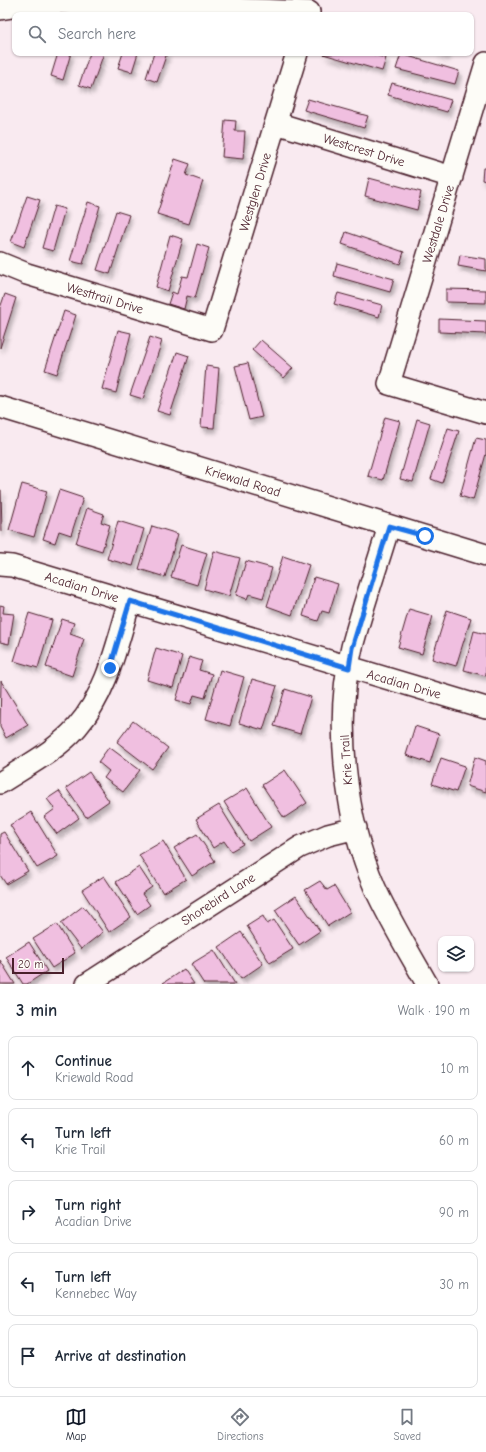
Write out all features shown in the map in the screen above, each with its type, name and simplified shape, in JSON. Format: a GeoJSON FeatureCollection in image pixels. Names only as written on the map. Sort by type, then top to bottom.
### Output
{"type":"FeatureCollection","features":[{"type":"Feature","properties":{"kind":"street"},"geometry":{"type":"LineString","coordinates":[[0,9],[37,3],[310,9]]}},
{"type":"Feature","properties":{"kind":"street","name":"Westglen Drive"},"geometry":{"type":"LineString","coordinates":[[212,330],[296,56]]}},
{"type":"Feature","properties":{"kind":"street","name":"Westdale Drive"},"geometry":{"type":"LineString","coordinates":[[486,63],[389,384],[486,413]]}},
{"type":"Feature","properties":{"kind":"street","name":"Westcrest Drive"},"geometry":{"type":"LineString","coordinates":[[276,124],[452,177]]}},
{"type":"Feature","properties":{"kind":"street","name":"Westtrail Drive"},"geometry":{"type":"LineString","coordinates":[[0,263],[27,274],[212,330]]}},
{"type":"Feature","properties":{"kind":"street","name":"Kriewald Road"},"geometry":{"type":"LineString","coordinates":[[0,407],[486,555]]}},
{"type":"Feature","properties":{"kind":"street","name":"Krie Trail"},"geometry":{"type":"LineString","coordinates":[[389,526],[352,648],[344,709],[344,734],[348,790],[360,845],[378,894],[388,916],[427,984]]}},
{"type":"Feature","properties":{"kind":"street","name":"Acadian Drive"},"geometry":{"type":"LineString","coordinates":[[0,565],[12,566],[486,708]]}},
{"type":"Feature","properties":{"kind":"street"},"geometry":{"type":"LineString","coordinates":[[0,783],[56,746],[77,728],[91,708],[110,668],[130,601]]}},
{"type":"Feature","properties":{"kind":"street","name":"Shorebird Lane"},"geometry":{"type":"LineString","coordinates":[[87,984],[300,847],[328,835],[356,828]]}},
{"type":"Feature","properties":{"kind":"building"},"geometry":{"type":"Polygon","coordinates":[[[57,56],[70,56],[63,80],[51,76],[57,56]]]}},
{"type":"Feature","properties":{"kind":"building"},"geometry":{"type":"Polygon","coordinates":[[[89,56],[103,56],[91,89],[79,85],[89,56]]]}},
{"type":"Feature","properties":{"kind":"building"},"geometry":{"type":"Polygon","coordinates":[[[122,56],[137,56],[132,72],[118,68],[122,56]]]}},
{"type":"Feature","properties":{"kind":"building"},"geometry":{"type":"Polygon","coordinates":[[[153,56],[166,56],[157,82],[146,78],[153,56]]]}},
{"type":"Feature","properties":{"kind":"building"},"geometry":{"type":"Polygon","coordinates":[[[330,56],[379,56],[386,58],[382,71],[330,56]]]}},
{"type":"Feature","properties":{"kind":"building"},"geometry":{"type":"Polygon","coordinates":[[[400,56],[408,56],[459,71],[455,84],[396,69],[400,56]]]}},
{"type":"Feature","properties":{"kind":"building"},"geometry":{"type":"Polygon","coordinates":[[[392,83],[451,100],[447,112],[388,95],[392,83]]]}},
{"type":"Feature","properties":{"kind":"building"},"geometry":{"type":"Polygon","coordinates":[[[308,99],[368,116],[364,128],[304,110],[308,99]]]}},
{"type":"Feature","properties":{"kind":"building"},"geometry":{"type":"Polygon","coordinates":[[[225,120],[236,121],[235,131],[245,131],[243,159],[222,157],[225,120]]]}},
{"type":"Feature","properties":{"kind":"building"},"geometry":{"type":"Polygon","coordinates":[[[175,159],[190,164],[186,175],[203,181],[189,224],[157,214],[175,159]]]}},
{"type":"Feature","properties":{"kind":"building"},"geometry":{"type":"Polygon","coordinates":[[[483,168],[486,168],[486,181],[482,180],[483,168]]]}},
{"type":"Feature","properties":{"kind":"building"},"geometry":{"type":"Polygon","coordinates":[[[369,178],[421,192],[417,210],[365,196],[369,178]]]}},
{"type":"Feature","properties":{"kind":"building"},"geometry":{"type":"Polygon","coordinates":[[[27,196],[40,200],[24,247],[11,242],[27,196]]]}},
{"type":"Feature","properties":{"kind":"building"},"geometry":{"type":"Polygon","coordinates":[[[88,202],[100,206],[83,264],[70,261],[88,202]]]}},
{"type":"Feature","properties":{"kind":"building"},"geometry":{"type":"Polygon","coordinates":[[[54,206],[65,209],[53,251],[42,248],[54,206]]]}},
{"type":"Feature","properties":{"kind":"building"},"geometry":{"type":"Polygon","coordinates":[[[116,211],[129,215],[110,274],[97,270],[116,211]]]}},
{"type":"Feature","properties":{"kind":"building"},"geometry":{"type":"Polygon","coordinates":[[[346,232],[404,252],[400,264],[342,244],[346,232]]]}},
{"type":"Feature","properties":{"kind":"building"},"geometry":{"type":"Polygon","coordinates":[[[170,235],[183,239],[168,291],[156,287],[170,235]]]}},
{"type":"Feature","properties":{"kind":"building"},"geometry":{"type":"Polygon","coordinates":[[[197,244],[209,248],[195,298],[187,296],[184,309],[168,304],[172,292],[177,294],[182,276],[188,277],[197,244]]]}},
{"type":"Feature","properties":{"kind":"building"},"geometry":{"type":"Polygon","coordinates":[[[460,255],[486,259],[486,271],[458,266],[460,255]]]}},
{"type":"Feature","properties":{"kind":"building"},"geometry":{"type":"Polygon","coordinates":[[[337,263],[394,279],[390,292],[334,276],[337,263]]]}},
{"type":"Feature","properties":{"kind":"building"},"geometry":{"type":"Polygon","coordinates":[[[446,289],[486,290],[486,303],[446,302],[446,289]]]}},
{"type":"Feature","properties":{"kind":"building"},"geometry":{"type":"Polygon","coordinates":[[[338,293],[382,305],[379,317],[334,304],[338,293]]]}},
{"type":"Feature","properties":{"kind":"building"},"geometry":{"type":"Polygon","coordinates":[[[5,294],[16,298],[0,348],[0,308],[5,294]]]}},
{"type":"Feature","properties":{"kind":"building"},"geometry":{"type":"Polygon","coordinates":[[[64,311],[76,315],[57,374],[45,370],[64,311]]]}},
{"type":"Feature","properties":{"kind":"building"},"geometry":{"type":"Polygon","coordinates":[[[439,319],[486,321],[486,334],[439,332],[439,319]]]}},
{"type":"Feature","properties":{"kind":"building"},"geometry":{"type":"Polygon","coordinates":[[[118,330],[131,333],[116,393],[102,389],[118,330]]]}},
{"type":"Feature","properties":{"kind":"building"},"geometry":{"type":"Polygon","coordinates":[[[150,337],[162,341],[143,399],[130,395],[150,337]]]}},
{"type":"Feature","properties":{"kind":"building"},"geometry":{"type":"Polygon","coordinates":[[[261,340],[293,368],[284,378],[252,350],[261,340]]]}},
{"type":"Feature","properties":{"kind":"building"},"geometry":{"type":"Polygon","coordinates":[[[177,352],[189,356],[170,415],[157,411],[177,352]]]}},
{"type":"Feature","properties":{"kind":"building"},"geometry":{"type":"Polygon","coordinates":[[[248,363],[262,417],[249,420],[235,366],[248,363]]]}},
{"type":"Feature","properties":{"kind":"building"},"geometry":{"type":"Polygon","coordinates":[[[206,366],[219,368],[214,428],[201,427],[206,366]]]}},
{"type":"Feature","properties":{"kind":"building"},"geometry":{"type":"Polygon","coordinates":[[[385,417],[400,421],[383,480],[368,476],[385,417]]]}},
{"type":"Feature","properties":{"kind":"building"},"geometry":{"type":"Polygon","coordinates":[[[417,419],[430,423],[413,482],[400,479],[417,419]]]}},
{"type":"Feature","properties":{"kind":"building"},"geometry":{"type":"Polygon","coordinates":[[[448,428],[459,431],[442,483],[431,479],[448,428]]]}},
{"type":"Feature","properties":{"kind":"building"},"geometry":{"type":"Polygon","coordinates":[[[476,438],[486,440],[486,454],[473,500],[460,496],[476,438]]]}},
{"type":"Feature","properties":{"kind":"building"},"geometry":{"type":"Polygon","coordinates":[[[22,484],[47,491],[34,537],[9,530],[22,484]]]}},
{"type":"Feature","properties":{"kind":"building"},"geometry":{"type":"Polygon","coordinates":[[[1,490],[2,531],[0,531],[1,490]]]}},
{"type":"Feature","properties":{"kind":"building"},"geometry":{"type":"Polygon","coordinates":[[[59,490],[83,498],[71,535],[59,531],[55,543],[43,539],[59,490]]]}},
{"type":"Feature","properties":{"kind":"building"},"geometry":{"type":"Polygon","coordinates":[[[87,508],[104,514],[101,522],[110,525],[102,551],[76,543],[87,508]]]}},
{"type":"Feature","properties":{"kind":"building"},"geometry":{"type":"Polygon","coordinates":[[[118,521],[144,529],[133,566],[107,559],[118,521]]]}},
{"type":"Feature","properties":{"kind":"building"},"geometry":{"type":"Polygon","coordinates":[[[152,526],[178,534],[165,577],[139,569],[152,526]]]}},
{"type":"Feature","properties":{"kind":"building"},"geometry":{"type":"Polygon","coordinates":[[[181,545],[207,553],[197,585],[171,577],[181,545]]]}},
{"type":"Feature","properties":{"kind":"building"},"geometry":{"type":"Polygon","coordinates":[[[214,551],[240,558],[229,596],[204,589],[214,551]]]}},
{"type":"Feature","properties":{"kind":"building"},"geometry":{"type":"Polygon","coordinates":[[[283,556],[309,565],[292,615],[267,606],[283,556]]]}},
{"type":"Feature","properties":{"kind":"building"},"geometry":{"type":"Polygon","coordinates":[[[246,561],[272,568],[263,598],[249,594],[247,599],[236,595],[246,561]]]}},
{"type":"Feature","properties":{"kind":"building"},"geometry":{"type":"Polygon","coordinates":[[[314,577],[338,584],[329,613],[322,611],[318,621],[303,616],[314,577]]]}},
{"type":"Feature","properties":{"kind":"building"},"geometry":{"type":"Polygon","coordinates":[[[0,605],[4,606],[3,613],[14,614],[9,644],[0,642],[0,605]]]}},
{"type":"Feature","properties":{"kind":"building"},"geometry":{"type":"Polygon","coordinates":[[[409,609],[433,616],[422,654],[398,647],[409,609]]]}},
{"type":"Feature","properties":{"kind":"building"},"geometry":{"type":"Polygon","coordinates":[[[447,610],[471,618],[456,666],[432,659],[447,610]]]}},
{"type":"Feature","properties":{"kind":"building"},"geometry":{"type":"Polygon","coordinates":[[[29,613],[52,620],[38,668],[14,661],[29,613]]]}},
{"type":"Feature","properties":{"kind":"building"},"geometry":{"type":"Polygon","coordinates":[[[62,619],[74,623],[70,634],[84,639],[72,676],[46,667],[62,619]]]}},
{"type":"Feature","properties":{"kind":"building"},"geometry":{"type":"Polygon","coordinates":[[[474,631],[486,634],[486,676],[464,670],[474,631]]]}},
{"type":"Feature","properties":{"kind":"building"},"geometry":{"type":"Polygon","coordinates":[[[156,648],[182,656],[173,688],[147,680],[156,648]]]}},
{"type":"Feature","properties":{"kind":"building"},"geometry":{"type":"Polygon","coordinates":[[[189,657],[202,661],[199,670],[212,674],[205,698],[194,695],[191,704],[176,700],[189,657]]]}},
{"type":"Feature","properties":{"kind":"building"},"geometry":{"type":"Polygon","coordinates":[[[220,670],[244,677],[230,726],[206,719],[220,670]]]}},
{"type":"Feature","properties":{"kind":"building"},"geometry":{"type":"Polygon","coordinates":[[[252,679],[277,686],[263,730],[239,723],[252,679]]]}},
{"type":"Feature","properties":{"kind":"building"},"geometry":{"type":"Polygon","coordinates":[[[1,681],[28,725],[6,738],[0,727],[1,681]]]}},
{"type":"Feature","properties":{"kind":"building"},"geometry":{"type":"Polygon","coordinates":[[[285,689],[311,697],[300,734],[274,726],[285,689]]]}},
{"type":"Feature","properties":{"kind":"building"},"geometry":{"type":"Polygon","coordinates":[[[133,721],[168,748],[152,769],[117,742],[133,721]]]}},
{"type":"Feature","properties":{"kind":"building"},"geometry":{"type":"Polygon","coordinates":[[[415,726],[439,734],[430,763],[406,755],[415,726]]]}},
{"type":"Feature","properties":{"kind":"building"},"geometry":{"type":"Polygon","coordinates":[[[109,747],[140,770],[123,792],[104,778],[109,771],[98,762],[109,747]]]}},
{"type":"Feature","properties":{"kind":"building"},"geometry":{"type":"Polygon","coordinates":[[[475,757],[486,761],[486,792],[467,786],[475,757]]]}},
{"type":"Feature","properties":{"kind":"building"},"geometry":{"type":"Polygon","coordinates":[[[441,758],[465,766],[456,792],[432,784],[441,758]]]}},
{"type":"Feature","properties":{"kind":"building"},"geometry":{"type":"Polygon","coordinates":[[[285,770],[307,803],[284,818],[262,785],[285,770]]]}},
{"type":"Feature","properties":{"kind":"building"},"geometry":{"type":"Polygon","coordinates":[[[89,772],[109,801],[86,817],[66,788],[89,772]]]}},
{"type":"Feature","properties":{"kind":"building"},"geometry":{"type":"Polygon","coordinates":[[[247,788],[271,827],[249,841],[224,802],[247,788]]]}},
{"type":"Feature","properties":{"kind":"building"},"geometry":{"type":"Polygon","coordinates":[[[59,791],[79,818],[57,834],[44,817],[55,809],[47,799],[59,791]]]}},
{"type":"Feature","properties":{"kind":"building"},"geometry":{"type":"Polygon","coordinates":[[[219,805],[243,844],[231,851],[224,841],[213,848],[196,819],[219,805]]]}},
{"type":"Feature","properties":{"kind":"building"},"geometry":{"type":"Polygon","coordinates":[[[31,812],[58,856],[37,868],[10,825],[31,812]]]}},
{"type":"Feature","properties":{"kind":"building"},"geometry":{"type":"Polygon","coordinates":[[[4,832],[28,871],[6,884],[0,875],[0,834],[4,832]]]}},
{"type":"Feature","properties":{"kind":"building"},"geometry":{"type":"Polygon","coordinates":[[[197,834],[215,861],[192,876],[174,848],[197,834]]]}},
{"type":"Feature","properties":{"kind":"building"},"geometry":{"type":"Polygon","coordinates":[[[163,841],[186,879],[163,893],[139,855],[163,841]]]}},
{"type":"Feature","properties":{"kind":"building"},"geometry":{"type":"Polygon","coordinates":[[[139,867],[152,887],[142,894],[150,905],[137,914],[116,882],[139,867]]]}},
{"type":"Feature","properties":{"kind":"building"},"geometry":{"type":"Polygon","coordinates":[[[104,876],[131,917],[109,932],[82,890],[104,876]]]}},
{"type":"Feature","properties":{"kind":"building"},"geometry":{"type":"Polygon","coordinates":[[[320,881],[327,890],[334,886],[350,912],[328,926],[305,890],[320,881]]]}},
{"type":"Feature","properties":{"kind":"building"},"geometry":{"type":"Polygon","coordinates":[[[296,896],[320,931],[299,945],[275,910],[296,896]]]}},
{"type":"Feature","properties":{"kind":"building"},"geometry":{"type":"Polygon","coordinates":[[[83,906],[103,932],[81,949],[61,923],[83,906]]]}},
{"type":"Feature","properties":{"kind":"building"},"geometry":{"type":"Polygon","coordinates":[[[263,916],[267,924],[274,920],[293,949],[270,963],[247,926],[263,916]]]}},
{"type":"Feature","properties":{"kind":"building"},"geometry":{"type":"Polygon","coordinates":[[[57,924],[75,953],[52,968],[33,939],[57,924]]]}},
{"type":"Feature","properties":{"kind":"building"},"geometry":{"type":"Polygon","coordinates":[[[241,932],[263,964],[241,979],[219,947],[241,932]]]}},
{"type":"Feature","properties":{"kind":"building"},"geometry":{"type":"Polygon","coordinates":[[[29,942],[47,971],[27,984],[23,984],[6,957],[29,942]]]}},
{"type":"Feature","properties":{"kind":"building"},"geometry":{"type":"Polygon","coordinates":[[[214,950],[235,984],[204,984],[191,964],[214,950]]]}},
{"type":"Feature","properties":{"kind":"building"},"geometry":{"type":"Polygon","coordinates":[[[0,960],[15,984],[0,984],[0,960]]]}},
{"type":"Feature","properties":{"kind":"building"},"geometry":{"type":"Polygon","coordinates":[[[184,969],[194,984],[163,983],[184,969]]]}},
{"type":"Feature","properties":{"kind":"route"},"geometry":{"type":"LineString","coordinates":[[110,668],[130,601],[349,668],[352,648],[389,526],[425,536]]}}]}
